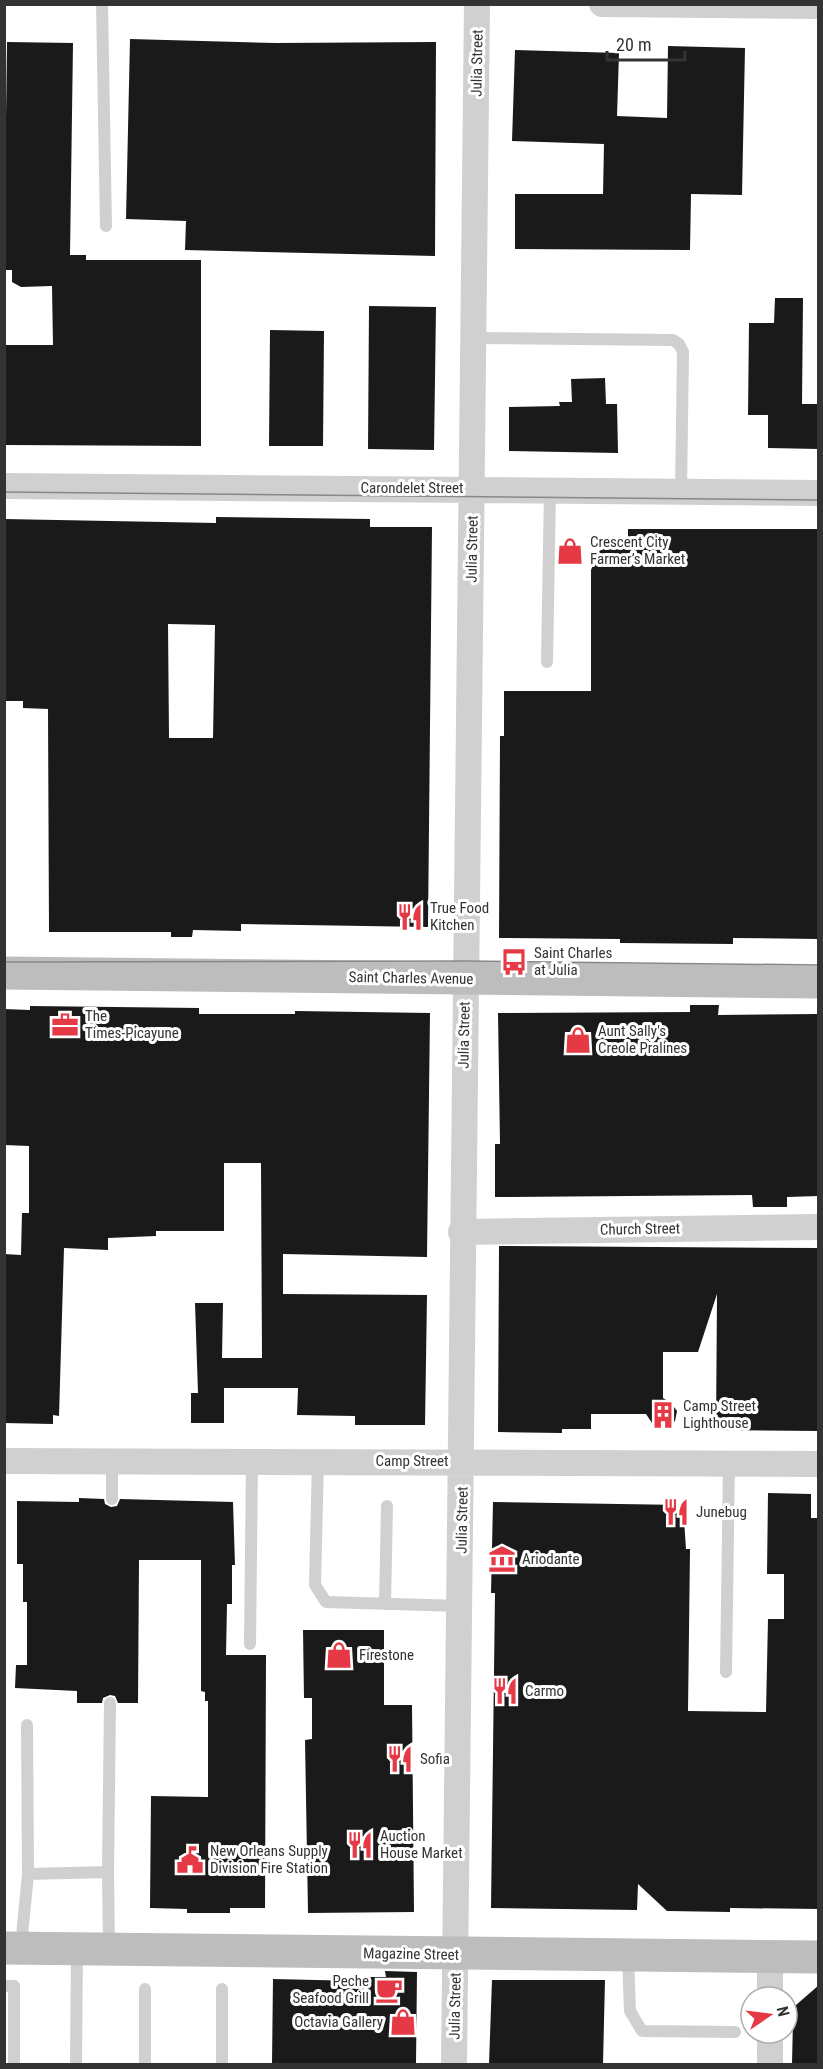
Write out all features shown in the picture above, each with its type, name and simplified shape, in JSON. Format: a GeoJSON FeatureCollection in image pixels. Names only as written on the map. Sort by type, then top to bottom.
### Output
{"type":"FeatureCollection","features":[{"type":"Feature","properties":{"kind":"street","name":"Julia Street"},"geometry":{"type":"LineString","coordinates":[[454,2064],[463,1461],[461,1232],[477,4]]}},
{"type":"Feature","properties":{"kind":"street"},"geometry":{"type":"LineString","coordinates":[[602,4],[819,6]]}},
{"type":"Feature","properties":{"kind":"street","name":"Carondelet Street"},"geometry":{"type":"LineString","coordinates":[[4,486],[819,493]]}},
{"type":"Feature","properties":{"kind":"street","name":"Saint Charles Avenue"},"geometry":{"type":"LineString","coordinates":[[4,974],[819,982]]}},
{"type":"Feature","properties":{"kind":"street","name":"Church Street"},"geometry":{"type":"LineString","coordinates":[[461,1232],[819,1227]]}},
{"type":"Feature","properties":{"kind":"street","name":"Camp Street"},"geometry":{"type":"LineString","coordinates":[[4,1461],[318,1460],[819,1464]]}},
{"type":"Feature","properties":{"kind":"street","name":"Magazine Street"},"geometry":{"type":"LineString","coordinates":[[13,1948],[456,1955],[819,1957]]}},
{"type":"Feature","properties":{"kind":"street"},"geometry":{"type":"LineString","coordinates":[[770,1985],[771,1957]]}},
{"type":"Feature","properties":{"kind":"street"},"geometry":{"type":"LineString","coordinates":[[770,2045],[770,2064]]}},
{"type":"Feature","properties":{"kind":"lane"},"geometry":{"type":"LineString","coordinates":[[102,4],[106,226]]}},
{"type":"Feature","properties":{"kind":"lane"},"geometry":{"type":"LineString","coordinates":[[474,338],[673,340],[680,344],[683,351],[681,491]]}},
{"type":"Feature","properties":{"kind":"lane"},"geometry":{"type":"LineString","coordinates":[[547,662],[550,490]]}},
{"type":"Feature","properties":{"kind":"lane"},"geometry":{"type":"LineString","coordinates":[[250,1644],[252,1460]]}},
{"type":"Feature","properties":{"kind":"lane"},"geometry":{"type":"LineString","coordinates":[[318,1460],[315,1585],[326,1602],[460,1606]]}},
{"type":"Feature","properties":{"kind":"lane"},"geometry":{"type":"LineString","coordinates":[[112,1461],[112,1499]]}},
{"type":"Feature","properties":{"kind":"lane"},"geometry":{"type":"LineString","coordinates":[[726,1672],[729,1463]]}},
{"type":"Feature","properties":{"kind":"lane"},"geometry":{"type":"LineString","coordinates":[[385,1604],[387,1506]]}},
{"type":"Feature","properties":{"kind":"lane"},"geometry":{"type":"LineString","coordinates":[[76,2064],[93,1950],[108,1872],[110,1703]]}},
{"type":"Feature","properties":{"kind":"lane"},"geometry":{"type":"LineString","coordinates":[[13,1948],[28,1874],[27,1725]]}},
{"type":"Feature","properties":{"kind":"lane"},"geometry":{"type":"LineString","coordinates":[[28,1874],[108,1872]]}},
{"type":"Feature","properties":{"kind":"lane"},"geometry":{"type":"LineString","coordinates":[[628,1956],[630,2011],[642,2031],[735,2032]]}},
{"type":"Feature","properties":{"kind":"lane"},"geometry":{"type":"LineString","coordinates":[[4,1986],[14,1986],[14,2064]]}},
{"type":"Feature","properties":{"kind":"lane"},"geometry":{"type":"LineString","coordinates":[[145,2064],[146,1989]]}},
{"type":"Feature","properties":{"kind":"lane"},"geometry":{"type":"LineString","coordinates":[[222,1989],[222,2064]]}},
{"type":"Feature","properties":{"kind":"building"},"geometry":{"type":"Polygon","coordinates":[[[130,39],[276,43],[436,42],[435,256],[185,250],[186,221],[126,219],[130,39]]]}},
{"type":"Feature","properties":{"kind":"building"},"geometry":{"type":"Polygon","coordinates":[[[7,42],[73,43],[70,255],[86,255],[86,260],[201,260],[201,446],[4,445],[4,345],[53,345],[52,286],[21,287],[12,282],[12,270],[4,270],[7,42]]]}},
{"type":"Feature","properties":{"kind":"building"},"geometry":{"type":"Polygon","coordinates":[[[668,46],[745,48],[742,195],[691,194],[690,250],[515,249],[515,194],[603,194],[604,144],[512,141],[515,50],[619,53],[617,116],[667,118],[668,46]]]}},
{"type":"Feature","properties":{"kind":"building"},"geometry":{"type":"Polygon","coordinates":[[[775,298],[803,298],[802,404],[819,404],[819,449],[768,448],[768,415],[748,415],[749,323],[774,323],[775,298]]]}},
{"type":"Feature","properties":{"kind":"building"},"geometry":{"type":"Polygon","coordinates":[[[369,306],[436,307],[434,450],[368,449],[369,306]]]}},
{"type":"Feature","properties":{"kind":"building"},"geometry":{"type":"Polygon","coordinates":[[[270,330],[324,331],[323,446],[269,446],[270,330]]]}},
{"type":"Feature","properties":{"kind":"building"},"geometry":{"type":"Polygon","coordinates":[[[605,378],[606,404],[617,404],[618,453],[509,451],[509,407],[560,406],[559,402],[572,402],[571,379],[605,378]]]}},
{"type":"Feature","properties":{"kind":"building"},"geometry":{"type":"Polygon","coordinates":[[[216,517],[370,519],[370,527],[432,527],[428,927],[241,924],[241,931],[193,930],[192,937],[171,937],[171,932],[49,932],[48,709],[23,708],[23,701],[4,701],[4,519],[216,523],[216,517]],[[168,624],[169,738],[213,738],[215,625],[168,624]]]}},
{"type":"Feature","properties":{"kind":"building"},"geometry":{"type":"Polygon","coordinates":[[[628,529],[819,529],[819,939],[733,938],[733,944],[620,943],[620,939],[499,938],[500,736],[504,736],[504,691],[591,691],[591,570],[599,551],[628,538],[628,529]]]}},
{"type":"Feature","properties":{"kind":"building"},"geometry":{"type":"Polygon","coordinates":[[[690,1005],[719,1005],[718,1015],[819,1014],[819,1196],[787,1197],[787,1207],[753,1207],[752,1195],[495,1197],[495,1144],[500,1144],[498,1013],[690,1012],[690,1005]]]}},
{"type":"Feature","properties":{"kind":"building"},"geometry":{"type":"Polygon","coordinates":[[[30,1006],[199,1008],[199,1014],[295,1014],[295,1011],[430,1013],[427,1257],[283,1254],[283,1294],[427,1295],[425,1425],[355,1425],[355,1416],[297,1415],[298,1388],[224,1388],[224,1423],[191,1423],[191,1393],[198,1393],[195,1303],[223,1303],[222,1358],[262,1358],[261,1163],[224,1163],[224,1231],[156,1231],[156,1236],[108,1238],[108,1250],[64,1248],[59,1416],[53,1415],[53,1424],[4,1423],[4,1254],[21,1255],[22,1213],[29,1213],[29,1146],[4,1145],[4,1009],[30,1010],[30,1006]]]}},
{"type":"Feature","properties":{"kind":"building"},"geometry":{"type":"Polygon","coordinates":[[[499,1246],[819,1248],[819,1431],[716,1430],[717,1294],[698,1352],[663,1352],[663,1398],[677,1411],[675,1421],[669,1428],[654,1426],[646,1414],[591,1414],[591,1429],[562,1429],[562,1433],[498,1432],[499,1246]]]}},
{"type":"Feature","properties":{"kind":"building"},"geometry":{"type":"Polygon","coordinates":[[[768,1493],[811,1494],[811,1518],[819,1518],[819,1909],[730,1908],[730,1912],[667,1911],[638,1884],[637,1910],[491,1908],[495,1593],[491,1593],[493,1502],[683,1505],[686,1549],[690,1549],[688,1711],[766,1712],[768,1619],[784,1619],[784,1574],[767,1574],[768,1493]]]}},
{"type":"Feature","properties":{"kind":"building"},"geometry":{"type":"Polygon","coordinates":[[[79,1498],[104,1499],[105,1504],[111,1507],[117,1506],[120,1499],[233,1502],[235,1565],[232,1565],[232,1604],[227,1604],[226,1655],[266,1655],[265,1908],[230,1908],[230,1913],[187,1913],[187,1909],[150,1908],[151,1796],[208,1797],[208,1701],[205,1701],[205,1692],[201,1691],[201,1560],[139,1560],[138,1703],[118,1703],[115,1696],[110,1695],[103,1698],[102,1703],[77,1703],[77,1691],[15,1688],[16,1665],[27,1665],[27,1602],[23,1602],[23,1564],[17,1564],[17,1501],[79,1502],[79,1498]]]}},
{"type":"Feature","properties":{"kind":"building"},"geometry":{"type":"Polygon","coordinates":[[[303,1630],[384,1630],[384,1705],[412,1705],[414,1912],[308,1913],[305,1740],[312,1739],[312,1698],[304,1698],[303,1630]]]}},
{"type":"Feature","properties":{"kind":"building"},"geometry":{"type":"Polygon","coordinates":[[[385,1971],[417,1972],[416,2064],[272,2064],[273,1979],[359,1981],[360,1977],[386,1977],[385,1971]]]}},
{"type":"Feature","properties":{"kind":"building"},"geometry":{"type":"Polygon","coordinates":[[[492,1980],[605,1980],[603,2064],[489,2064],[492,1980]]]}},
{"type":"Feature","properties":{"kind":"building"},"geometry":{"type":"Polygon","coordinates":[[[819,1985],[819,2064],[792,2064],[792,2045],[799,2045],[799,2002],[819,1985]]]}},
{"type":"Feature","properties":{"kind":"tram line"},"geometry":{"type":"LineString","coordinates":[[4,492],[818,500]]}},
{"type":"Feature","properties":{"kind":"tram line"},"geometry":{"type":"LineString","coordinates":[[4,962],[465,961],[818,965]]}},
{"type":"Feature","properties":{"kind":"place","name":"Crescent City Farmer’s Market"},"geometry":{"type":"Point","coordinates":[570,551]}},
{"type":"Feature","properties":{"kind":"place","name":"True Food Kitchen"},"geometry":{"type":"Point","coordinates":[410,917]}},
{"type":"Feature","properties":{"kind":"place","name":"Saint Charles at Julia"},"geometry":{"type":"Point","coordinates":[514,962]}},
{"type":"Feature","properties":{"kind":"place","name":"The Times-Picayune"},"geometry":{"type":"Point","coordinates":[65,1025]}},
{"type":"Feature","properties":{"kind":"place","name":"Aunt Sally's Creole Pralines"},"geometry":{"type":"Point","coordinates":[578,1040]}},
{"type":"Feature","properties":{"kind":"place","name":"Camp Street Lighthouse"},"geometry":{"type":"Point","coordinates":[663,1415]}},
{"type":"Feature","properties":{"kind":"place","name":"Junebug"},"geometry":{"type":"Point","coordinates":[676,1512]}},
{"type":"Feature","properties":{"kind":"place","name":"Ariodante"},"geometry":{"type":"Point","coordinates":[502,1559]}},
{"type":"Feature","properties":{"kind":"place","name":"Firestone"},"geometry":{"type":"Point","coordinates":[339,1655]}},
{"type":"Feature","properties":{"kind":"place","name":"Carmo"},"geometry":{"type":"Point","coordinates":[505,1691]}},
{"type":"Feature","properties":{"kind":"place","name":"Sofia"},"geometry":{"type":"Point","coordinates":[400,1759]}},
{"type":"Feature","properties":{"kind":"place","name":"Auction House Market"},"geometry":{"type":"Point","coordinates":[360,1845]}},
{"type":"Feature","properties":{"kind":"place","name":"New Orleans Supply Division Fire Station"},"geometry":{"type":"Point","coordinates":[190,1860]}},
{"type":"Feature","properties":{"kind":"place","name":"Peche Seafood Grill"},"geometry":{"type":"Point","coordinates":[389,1990]}},
{"type":"Feature","properties":{"kind":"place","name":"Octavia Gallery"},"geometry":{"type":"Point","coordinates":[403,2022]}}]}
